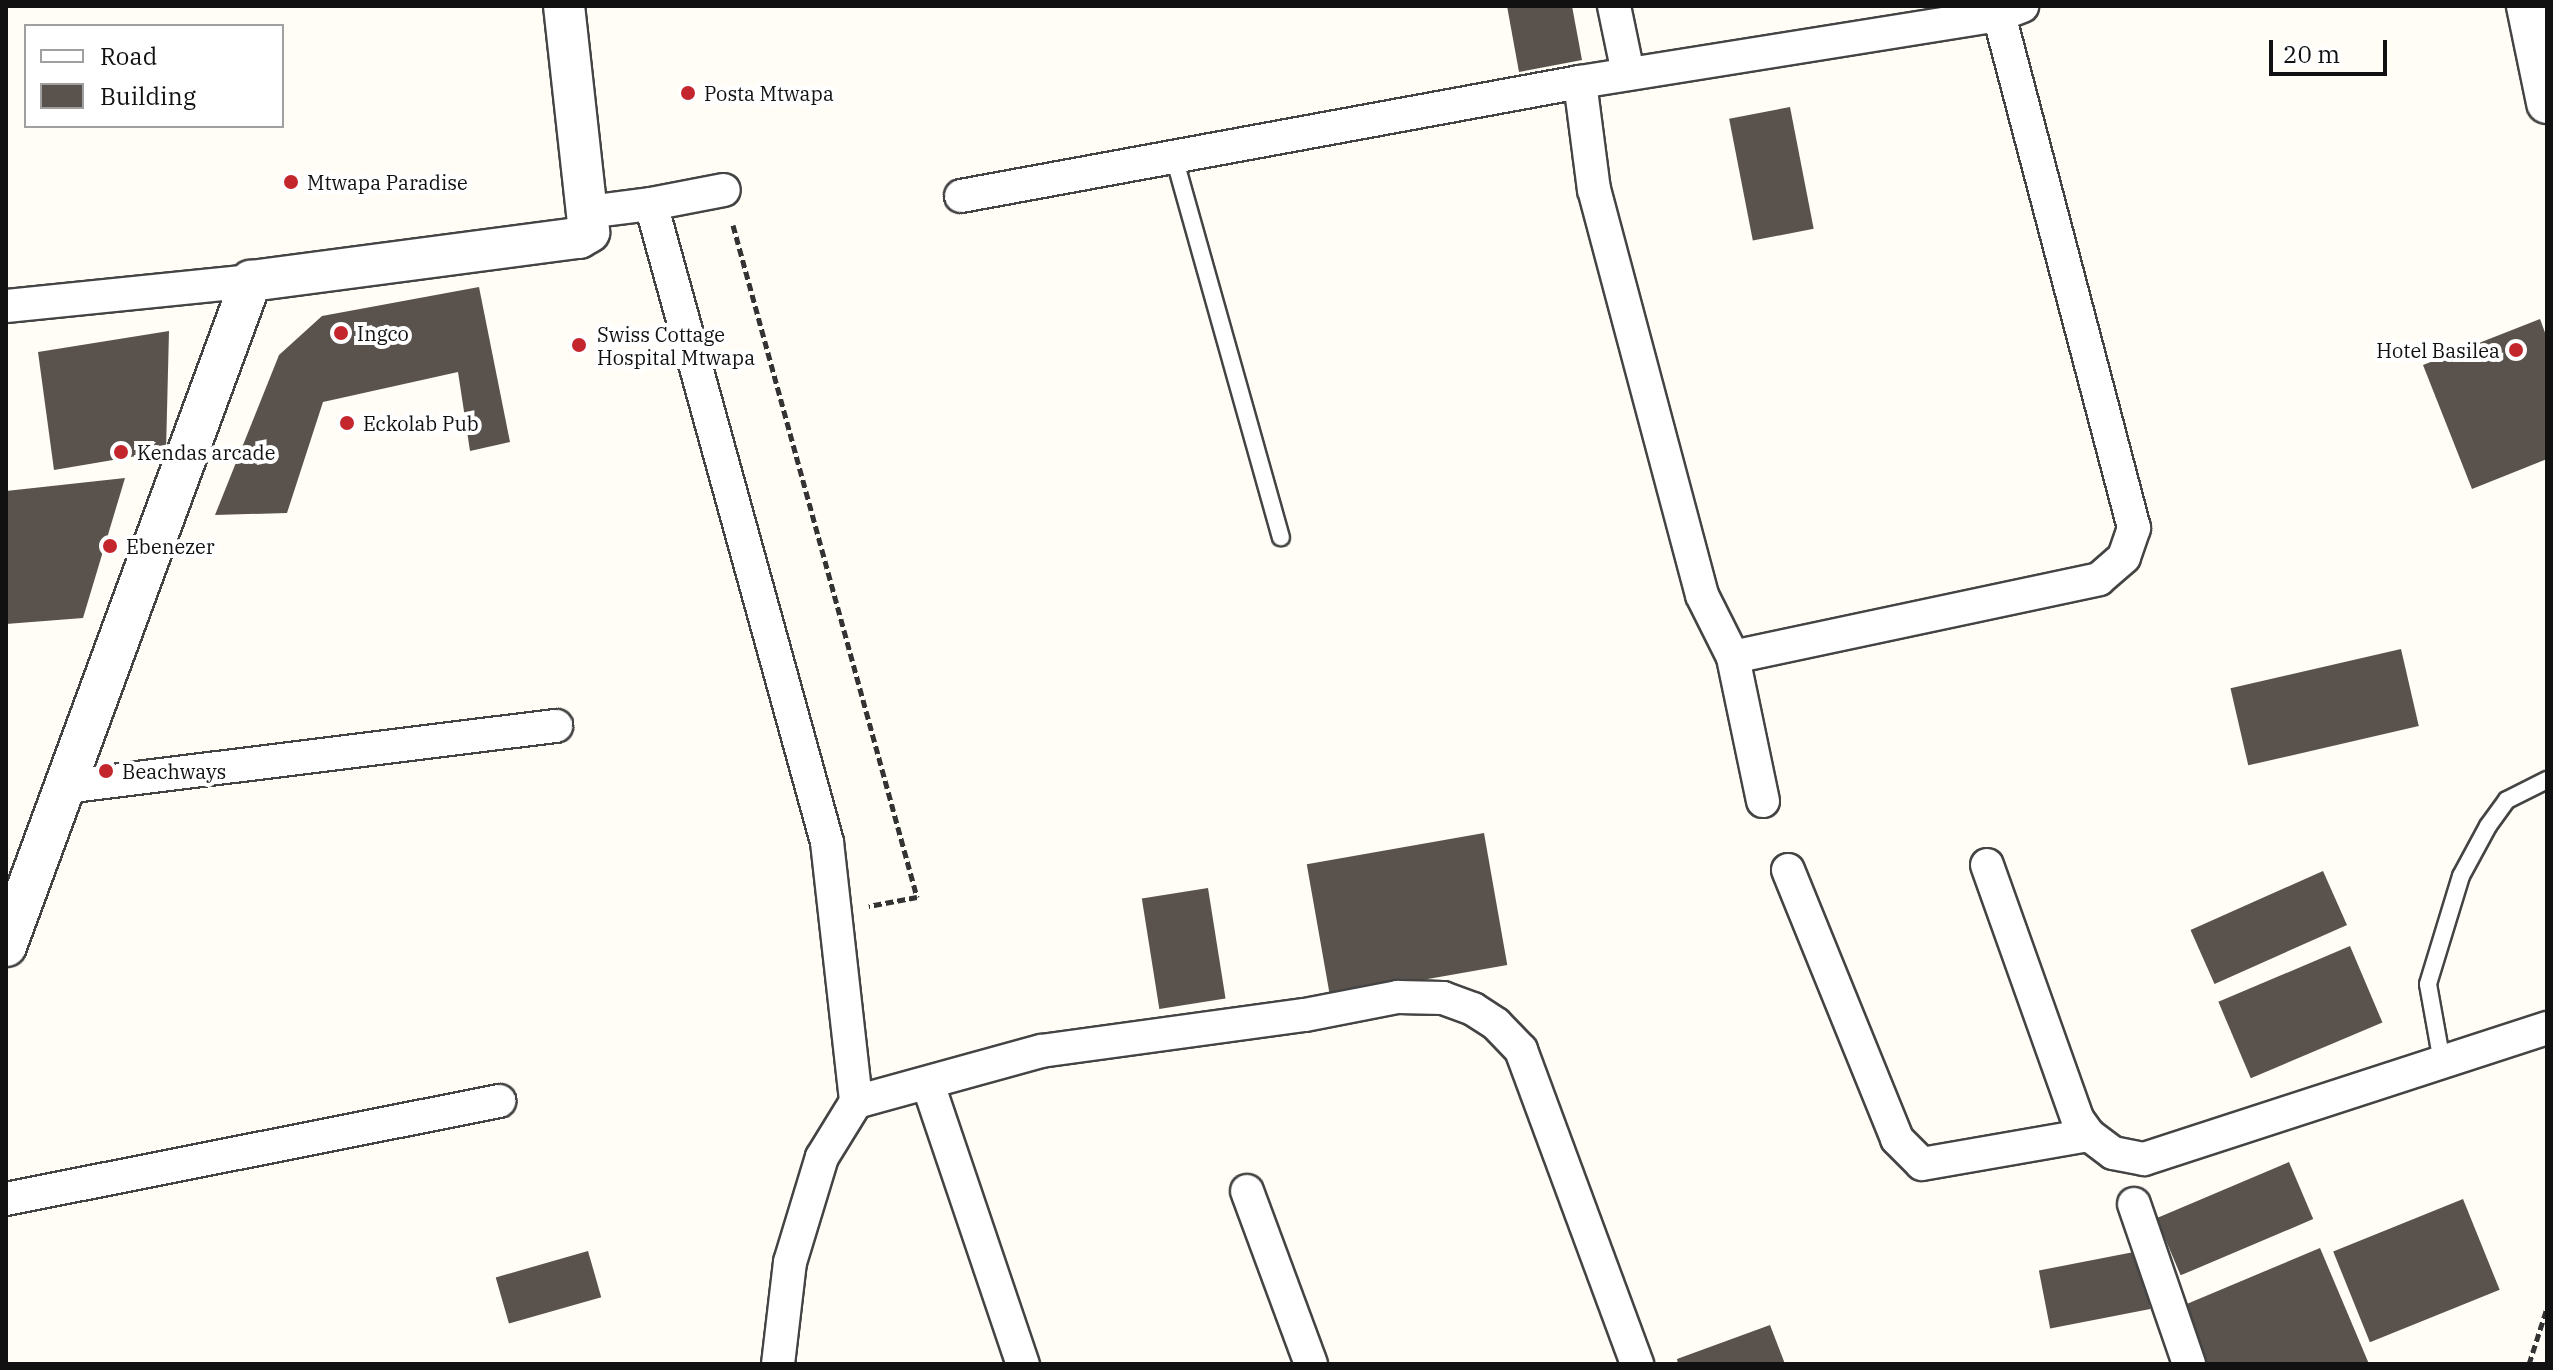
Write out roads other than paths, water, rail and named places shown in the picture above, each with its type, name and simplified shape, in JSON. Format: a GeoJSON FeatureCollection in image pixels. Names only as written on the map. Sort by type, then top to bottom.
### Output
{"type":"FeatureCollection","features":[{"type":"Feature","properties":{"kind":"street"},"geometry":{"type":"LineString","coordinates":[[6,306],[251,281],[579,238],[589,232],[588,212],[564,6]]}},
{"type":"Feature","properties":{"kind":"street"},"geometry":{"type":"LineString","coordinates":[[1614,6],[1628,73]]}},
{"type":"Feature","properties":{"kind":"street"},"geometry":{"type":"LineString","coordinates":[[2527,6],[2547,103]]}},
{"type":"Feature","properties":{"kind":"street"},"geometry":{"type":"LineString","coordinates":[[961,196],[1628,73],[2010,11],[2134,528],[2124,557],[2099,579],[1733,657]]}},
{"type":"Feature","properties":{"kind":"street"},"geometry":{"type":"LineString","coordinates":[[1580,82],[1594,190],[1633,346],[1702,595],[1733,657],[1763,801]]}},
{"type":"Feature","properties":{"kind":"street"},"geometry":{"type":"LineString","coordinates":[[588,212],[724,190]]}},
{"type":"Feature","properties":{"kind":"street"},"geometry":{"type":"LineString","coordinates":[[651,204],[827,842],[837,913],[856,1102],[822,1157],[790,1262],[778,1364]]}},
{"type":"Feature","properties":{"kind":"street"},"geometry":{"type":"LineString","coordinates":[[6,946],[251,281]]}},
{"type":"Feature","properties":{"kind":"street"},"geometry":{"type":"LineString","coordinates":[[65,787],[556,726]]}},
{"type":"Feature","properties":{"kind":"street"},"geometry":{"type":"LineString","coordinates":[[1987,865],[2078,1120],[2089,1135],[2113,1153],[2144,1159],[2547,1028]]}},
{"type":"Feature","properties":{"kind":"street"},"geometry":{"type":"LineString","coordinates":[[1788,870],[1897,1139],[1922,1164],[2089,1135]]}},
{"type":"Feature","properties":{"kind":"street"},"geometry":{"type":"LineString","coordinates":[[856,1102],[1041,1051],[1305,1015],[1398,997],[1443,998],[1473,1009],[1496,1024],[1521,1050],[1637,1364]]}},
{"type":"Feature","properties":{"kind":"street"},"geometry":{"type":"LineString","coordinates":[[928,1084],[1023,1364]]}},
{"type":"Feature","properties":{"kind":"street"},"geometry":{"type":"LineString","coordinates":[[6,1199],[499,1101]]}},
{"type":"Feature","properties":{"kind":"street"},"geometry":{"type":"LineString","coordinates":[[1247,1191],[1311,1364]]}},
{"type":"Feature","properties":{"kind":"street"},"geometry":{"type":"LineString","coordinates":[[2134,1204],[2189,1364]]}},
{"type":"Feature","properties":{"kind":"lane"},"geometry":{"type":"LineString","coordinates":[[1174,157],[1281,537]]}},
{"type":"Feature","properties":{"kind":"lane"},"geometry":{"type":"LineString","coordinates":[[2442,1062],[2428,984],[2461,876],[2488,826],[2507,800],[2547,780]]}},
{"type":"Feature","properties":{"kind":"place","name":"Posta Mtwapa"},"geometry":{"type":"Point","coordinates":[688,93]}},
{"type":"Feature","properties":{"kind":"place","name":"Mtwapa Paradise"},"geometry":{"type":"Point","coordinates":[291,182]}},
{"type":"Feature","properties":{"kind":"place","name":"Ingco"},"geometry":{"type":"Point","coordinates":[341,333]}},
{"type":"Feature","properties":{"kind":"place","name":"Swiss Cottage Hospital Mtwapa"},"geometry":{"type":"Point","coordinates":[579,345]}},
{"type":"Feature","properties":{"kind":"place","name":"Hotel Basilea"},"geometry":{"type":"Point","coordinates":[2516,350]}},
{"type":"Feature","properties":{"kind":"place","name":"Eckolab Pub"},"geometry":{"type":"Point","coordinates":[347,423]}},
{"type":"Feature","properties":{"kind":"place","name":"Kendas arcade"},"geometry":{"type":"Point","coordinates":[121,452]}},
{"type":"Feature","properties":{"kind":"place","name":"Ebenezer"},"geometry":{"type":"Point","coordinates":[110,546]}},
{"type":"Feature","properties":{"kind":"place","name":"Beachways"},"geometry":{"type":"Point","coordinates":[106,771]}}]}
